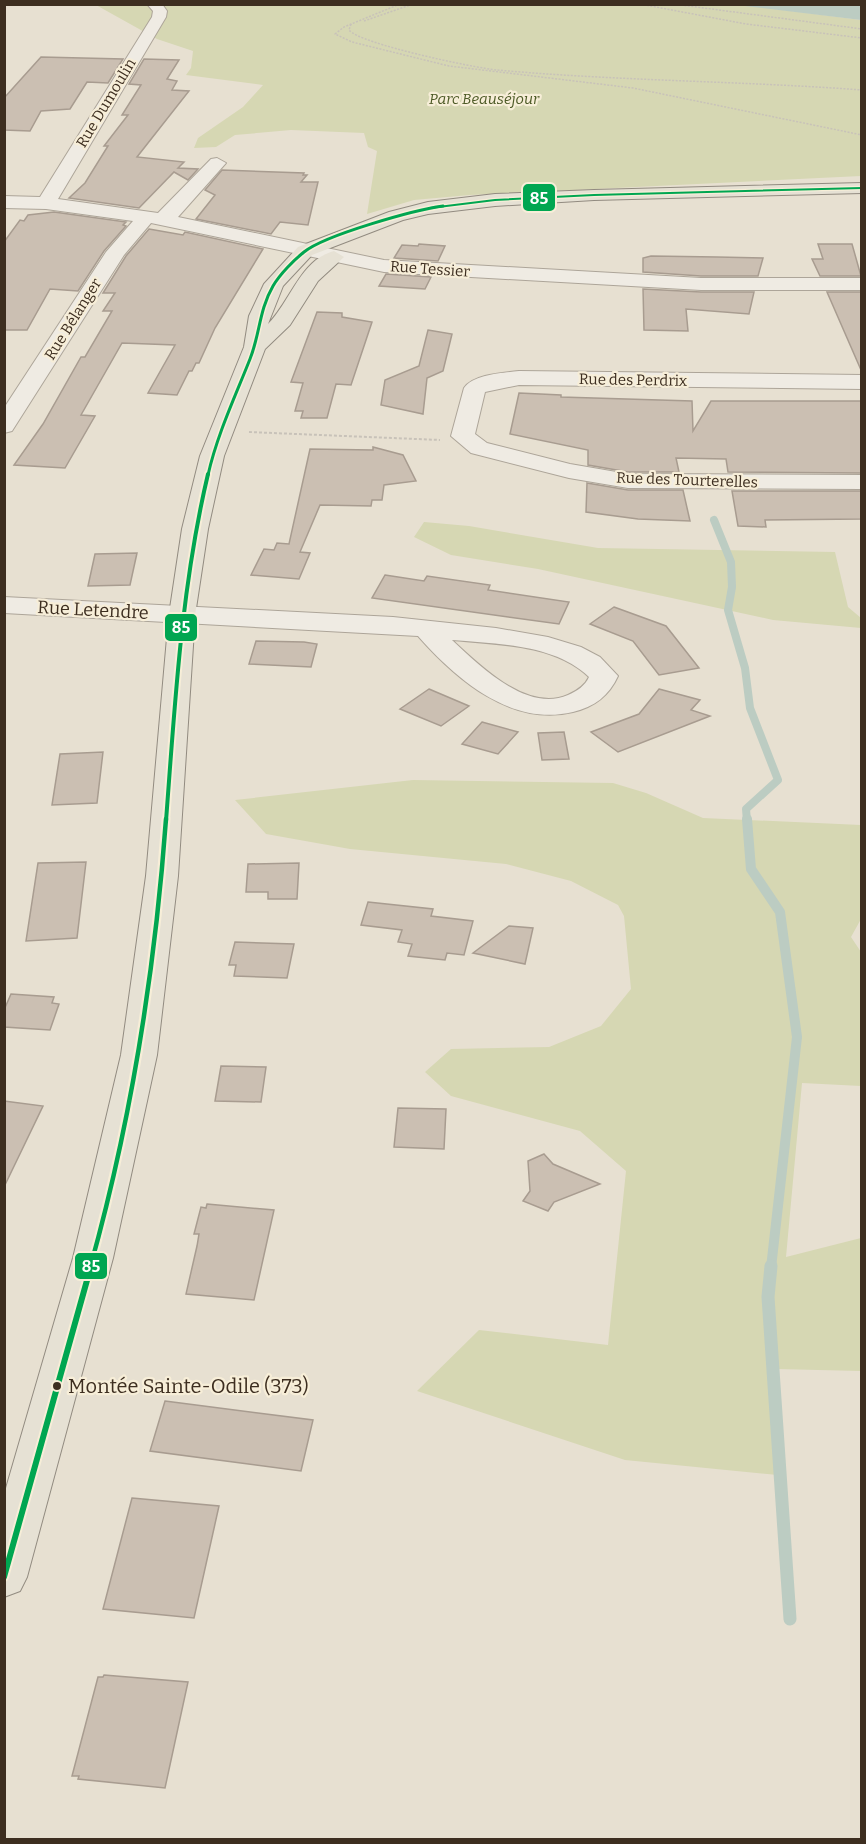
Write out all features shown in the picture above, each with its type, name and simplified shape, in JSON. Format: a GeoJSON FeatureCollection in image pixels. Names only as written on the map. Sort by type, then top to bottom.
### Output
{"type":"FeatureCollection","features":[{"type":"Feature","properties":{"kind":"main road"},"geometry":{"type":"LineString","coordinates":[[4,1577],[16,1499],[93,1258],[139,1055],[162,876],[182,615],[195,529],[212,456],[255,347],[259,316],[274,284],[305,251],[327,240],[396,216],[440,206],[583,195],[674,195],[861,188]]}},
{"type":"Feature","properties":{"kind":"main road"},"geometry":{"type":"LineString","coordinates":[[255,347],[285,318],[304,283],[316,269],[333,257],[396,230],[460,215],[674,195]]}},
{"type":"Feature","properties":{"kind":"street","name":"Rue Dumoulin"},"geometry":{"type":"LineString","coordinates":[[46,203],[159,17],[160,10],[154,4]]}},
{"type":"Feature","properties":{"kind":"street","name":"Rue Bélanger"},"geometry":{"type":"LineString","coordinates":[[4,426],[116,252],[155,218],[172,212],[217,163]]}},
{"type":"Feature","properties":{"kind":"street","name":"Rue Tessier"},"geometry":{"type":"LineString","coordinates":[[12,202],[46,203],[155,218],[384,266],[701,284],[861,284]]}},
{"type":"Feature","properties":{"kind":"street"},"geometry":{"type":"LineString","coordinates":[[4,223],[12,202]]}},
{"type":"Feature","properties":{"kind":"street","name":"Rue des Perdrix"},"geometry":{"type":"LineString","coordinates":[[474,445],[463,436],[475,388],[495,381],[519,378],[861,382]]}},
{"type":"Feature","properties":{"kind":"street","name":"Rue des Tourterelles"},"geometry":{"type":"LineString","coordinates":[[474,445],[569,471],[628,481],[861,482]]}},
{"type":"Feature","properties":{"kind":"street","name":"Rue Letendre"},"geometry":{"type":"LineString","coordinates":[[4,605],[393,625],[498,637],[567,650],[596,664],[604,676],[601,685],[588,697],[567,706],[529,706],[498,689],[438,644],[426,629]]}},
{"type":"Feature","properties":{"kind":"path"},"geometry":{"type":"LineString","coordinates":[[400,4],[350,25],[335,34],[352,42],[449,66],[633,88],[861,135]]}},
{"type":"Feature","properties":{"kind":"path"},"geometry":{"type":"LineString","coordinates":[[350,25],[413,4]]}},
{"type":"Feature","properties":{"kind":"path"},"geometry":{"type":"LineString","coordinates":[[640,4],[736,23],[861,38]]}},
{"type":"Feature","properties":{"kind":"path"},"geometry":{"type":"LineString","coordinates":[[674,4],[861,29]]}},
{"type":"Feature","properties":{"kind":"path"},"geometry":{"type":"LineString","coordinates":[[350,25],[352,34],[376,44],[495,70],[785,84],[861,90]]}},
{"type":"Feature","properties":{"kind":"path"},"geometry":{"type":"LineString","coordinates":[[222,431],[474,445]]}},
{"type":"Feature","properties":{"kind":"green space","name":"Parc Beauséjour"},"geometry":{"type":"Polygon","coordinates":[[[736,4],[861,20],[861,176],[470,195],[414,200],[367,214],[377,151],[368,147],[364,133],[291,130],[235,135],[216,147],[194,148],[198,138],[243,107],[263,85],[186,75],[191,68],[193,51],[157,39],[96,5],[736,4]]]}},
{"type":"Feature","properties":{"kind":"green space"},"geometry":{"type":"Polygon","coordinates":[[[424,522],[469,526],[598,548],[835,552],[848,607],[861,618],[861,628],[773,620],[538,569],[451,555],[414,537],[424,522]]]}},
{"type":"Feature","properties":{"kind":"green space"},"geometry":{"type":"Polygon","coordinates":[[[413,780],[613,783],[646,793],[703,818],[861,825],[861,919],[851,937],[861,952],[861,1086],[802,1083],[786,1257],[861,1238],[861,1371],[776,1369],[778,1475],[625,1460],[417,1391],[479,1330],[608,1345],[626,1171],[580,1131],[451,1096],[425,1072],[451,1049],[549,1047],[601,1026],[631,989],[624,916],[618,905],[571,881],[506,864],[350,849],[266,834],[235,800],[413,780]]]}},
{"type":"Feature","properties":{"kind":"shaded area"},"geometry":{"type":"Polygon","coordinates":[[[736,5],[861,5],[861,20],[736,5]]]}},
{"type":"Feature","properties":{"kind":"building"},"geometry":{"type":"Polygon","coordinates":[[[41,57],[123,59],[108,83],[87,82],[70,109],[41,111],[30,131],[4,130],[4,98],[41,57]]]}},
{"type":"Feature","properties":{"kind":"building"},"geometry":{"type":"Polygon","coordinates":[[[144,59],[179,60],[167,79],[177,81],[172,90],[189,91],[137,157],[184,162],[178,168],[198,169],[188,180],[174,172],[139,208],[69,198],[85,183],[108,146],[104,146],[128,115],[122,115],[141,85],[129,84],[144,59]]]}},
{"type":"Feature","properties":{"kind":"building"},"geometry":{"type":"Polygon","coordinates":[[[222,170],[304,173],[303,175],[307,175],[301,182],[318,182],[308,225],[280,222],[271,234],[196,219],[215,195],[205,190],[222,170]]]}},
{"type":"Feature","properties":{"kind":"building"},"geometry":{"type":"Polygon","coordinates":[[[54,212],[126,222],[123,225],[126,226],[104,251],[78,291],[50,289],[27,330],[4,330],[4,242],[20,220],[24,221],[28,215],[54,212]]]}},
{"type":"Feature","properties":{"kind":"building"},"geometry":{"type":"Polygon","coordinates":[[[149,229],[183,235],[185,232],[263,249],[215,328],[199,363],[196,363],[192,371],[189,371],[177,395],[148,393],[175,345],[122,343],[81,415],[95,416],[65,468],[14,465],[43,424],[81,357],[85,357],[112,311],[103,311],[115,293],[103,293],[126,256],[149,229]]]}},
{"type":"Feature","properties":{"kind":"building"},"geometry":{"type":"Polygon","coordinates":[[[419,244],[445,246],[438,261],[394,258],[402,245],[418,246],[419,244]]]}},
{"type":"Feature","properties":{"kind":"building"},"geometry":{"type":"Polygon","coordinates":[[[818,244],[852,244],[861,276],[820,276],[812,259],[823,259],[818,244]]]}},
{"type":"Feature","properties":{"kind":"building"},"geometry":{"type":"Polygon","coordinates":[[[651,256],[763,258],[758,276],[701,276],[643,272],[643,258],[651,256]]]}},
{"type":"Feature","properties":{"kind":"building"},"geometry":{"type":"Polygon","coordinates":[[[386,274],[431,277],[425,289],[379,286],[386,274]]]}},
{"type":"Feature","properties":{"kind":"building"},"geometry":{"type":"Polygon","coordinates":[[[643,289],[754,292],[749,314],[686,309],[688,331],[644,330],[643,289]]]}},
{"type":"Feature","properties":{"kind":"building"},"geometry":{"type":"Polygon","coordinates":[[[827,292],[861,292],[861,370],[827,292]]]}},
{"type":"Feature","properties":{"kind":"building"},"geometry":{"type":"Polygon","coordinates":[[[317,312],[342,313],[342,317],[372,322],[351,385],[336,384],[327,418],[301,418],[303,411],[295,411],[303,383],[291,382],[317,312]]]}},
{"type":"Feature","properties":{"kind":"building"},"geometry":{"type":"Polygon","coordinates":[[[428,330],[452,334],[443,371],[427,378],[423,414],[381,405],[385,380],[419,366],[428,330]]]}},
{"type":"Feature","properties":{"kind":"building"},"geometry":{"type":"Polygon","coordinates":[[[519,393],[561,395],[561,397],[692,401],[693,431],[711,401],[861,401],[861,473],[728,472],[726,459],[676,458],[679,472],[628,472],[588,465],[588,450],[510,434],[519,393]]]}},
{"type":"Feature","properties":{"kind":"building"},"geometry":{"type":"Polygon","coordinates":[[[373,447],[403,455],[416,481],[384,485],[382,500],[372,500],[371,506],[320,505],[300,552],[310,553],[299,579],[251,575],[264,549],[274,550],[277,543],[289,544],[310,449],[373,450],[373,447]]]}},
{"type":"Feature","properties":{"kind":"building"},"geometry":{"type":"Polygon","coordinates":[[[587,483],[628,490],[683,490],[690,521],[638,519],[586,512],[587,483]]]}},
{"type":"Feature","properties":{"kind":"building"},"geometry":{"type":"Polygon","coordinates":[[[732,491],[861,491],[861,519],[765,520],[766,527],[738,526],[732,491]]]}},
{"type":"Feature","properties":{"kind":"building"},"geometry":{"type":"Polygon","coordinates":[[[137,553],[130,585],[88,586],[95,554],[137,553]]]}},
{"type":"Feature","properties":{"kind":"building"},"geometry":{"type":"Polygon","coordinates":[[[385,575],[424,581],[427,576],[490,585],[488,590],[569,602],[559,624],[372,598],[385,575]]]}},
{"type":"Feature","properties":{"kind":"building"},"geometry":{"type":"Polygon","coordinates":[[[614,607],[666,626],[699,668],[659,675],[633,641],[590,624],[614,607]]]}},
{"type":"Feature","properties":{"kind":"building"},"geometry":{"type":"Polygon","coordinates":[[[256,641],[317,644],[311,667],[249,664],[256,641]]]}},
{"type":"Feature","properties":{"kind":"building"},"geometry":{"type":"Polygon","coordinates":[[[429,689],[469,706],[441,726],[400,709],[429,689]]]}},
{"type":"Feature","properties":{"kind":"building"},"geometry":{"type":"Polygon","coordinates":[[[659,689],[700,700],[691,710],[710,716],[618,752],[591,732],[639,714],[659,689]]]}},
{"type":"Feature","properties":{"kind":"building"},"geometry":{"type":"Polygon","coordinates":[[[482,722],[518,732],[498,754],[462,744],[482,722]]]}},
{"type":"Feature","properties":{"kind":"building"},"geometry":{"type":"Polygon","coordinates":[[[564,732],[569,759],[542,760],[538,733],[564,732]]]}},
{"type":"Feature","properties":{"kind":"building"},"geometry":{"type":"Polygon","coordinates":[[[103,752],[97,803],[52,805],[60,754],[103,752]]]}},
{"type":"Feature","properties":{"kind":"building"},"geometry":{"type":"Polygon","coordinates":[[[86,862],[77,938],[26,941],[38,863],[86,862]]]}},
{"type":"Feature","properties":{"kind":"building"},"geometry":{"type":"Polygon","coordinates":[[[299,863],[297,899],[268,899],[268,892],[246,892],[248,864],[299,863]]]}},
{"type":"Feature","properties":{"kind":"building"},"geometry":{"type":"Polygon","coordinates":[[[368,902],[433,909],[431,916],[473,921],[464,955],[447,953],[445,960],[408,956],[412,944],[398,942],[402,930],[361,925],[368,902]]]}},
{"type":"Feature","properties":{"kind":"building"},"geometry":{"type":"Polygon","coordinates":[[[509,926],[533,928],[525,964],[473,953],[509,926]]]}},
{"type":"Feature","properties":{"kind":"building"},"geometry":{"type":"Polygon","coordinates":[[[235,942],[294,944],[287,978],[234,976],[236,965],[229,965],[235,942]]]}},
{"type":"Feature","properties":{"kind":"building"},"geometry":{"type":"Polygon","coordinates":[[[11,994],[54,997],[52,1003],[59,1004],[50,1030],[4,1027],[4,1010],[11,994]]]}},
{"type":"Feature","properties":{"kind":"building"},"geometry":{"type":"Polygon","coordinates":[[[221,1066],[266,1067],[261,1102],[215,1101],[221,1066]]]}},
{"type":"Feature","properties":{"kind":"building"},"geometry":{"type":"Polygon","coordinates":[[[4,1101],[43,1106],[4,1187],[4,1101]]]}},
{"type":"Feature","properties":{"kind":"building"},"geometry":{"type":"Polygon","coordinates":[[[398,1108],[446,1109],[444,1149],[394,1147],[398,1108]]]}},
{"type":"Feature","properties":{"kind":"building"},"geometry":{"type":"Polygon","coordinates":[[[544,1154],[553,1164],[600,1184],[554,1202],[548,1211],[523,1201],[530,1191],[528,1161],[544,1154]]]}},
{"type":"Feature","properties":{"kind":"building"},"geometry":{"type":"Polygon","coordinates":[[[207,1204],[274,1210],[254,1300],[186,1294],[199,1234],[194,1234],[201,1207],[206,1208],[207,1204]]]}},
{"type":"Feature","properties":{"kind":"building"},"geometry":{"type":"Polygon","coordinates":[[[165,1401],[313,1420],[301,1471],[150,1451],[165,1401]]]}},
{"type":"Feature","properties":{"kind":"building"},"geometry":{"type":"Polygon","coordinates":[[[132,1498],[219,1506],[194,1618],[103,1609],[132,1498]]]}},
{"type":"Feature","properties":{"kind":"building"},"geometry":{"type":"Polygon","coordinates":[[[104,1675],[188,1682],[165,1788],[78,1779],[79,1776],[72,1776],[98,1677],[104,1675]]]}},
{"type":"Feature","properties":{"kind":"waterway"},"geometry":{"type":"LineString","coordinates":[[714,520],[731,562],[732,587],[728,610],[745,668],[750,708],[778,780],[746,809],[747,821]]}},
{"type":"Feature","properties":{"kind":"waterway"},"geometry":{"type":"LineString","coordinates":[[747,819],[751,869],[780,912],[797,1037],[771,1268]]}},
{"type":"Feature","properties":{"kind":"waterway"},"geometry":{"type":"LineString","coordinates":[[771,1266],[768,1297],[790,1619]]}},
{"type":"Feature","properties":{"kind":"transit line","name":"85"},"geometry":{"type":"LineString","coordinates":[[4,1577],[93,1258],[139,1055],[162,876],[182,615],[195,529],[212,456],[255,347],[259,316],[274,284],[305,251],[321,243],[396,216],[428,208],[495,200],[594,195],[674,195],[862,188]]}},
{"type":"Feature","properties":{"kind":"place","name":"Montée Sainte-Odile (373)"},"geometry":{"type":"Point","coordinates":[57,1386]}}]}
